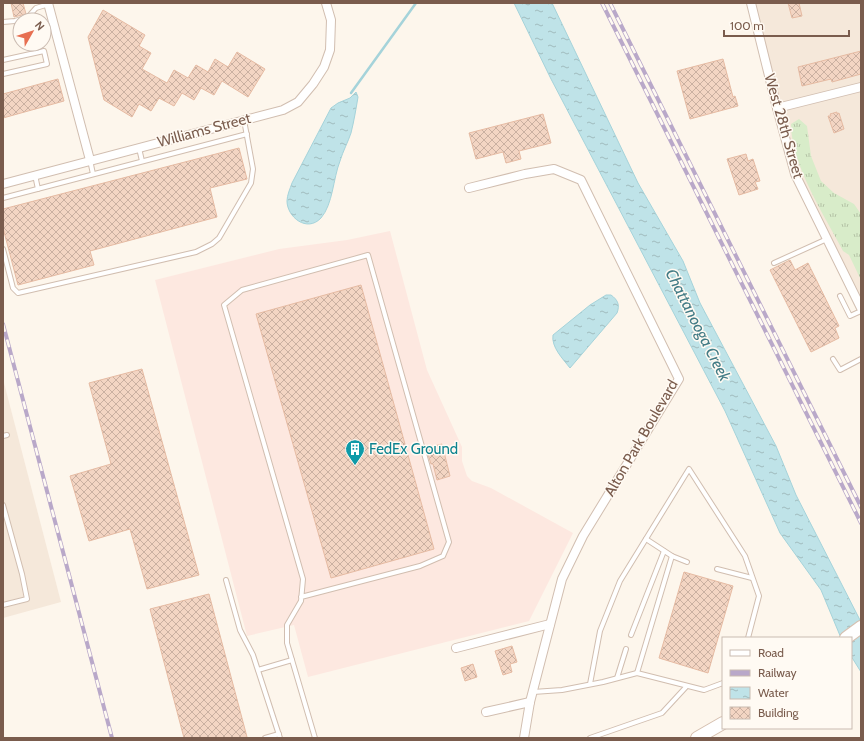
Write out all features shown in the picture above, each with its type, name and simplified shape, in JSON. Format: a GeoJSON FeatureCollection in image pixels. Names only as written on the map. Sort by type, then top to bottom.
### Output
{"type":"FeatureCollection","features":[{"type":"Feature","properties":{"kind":"main road"},"geometry":{"type":"LineString","coordinates":[[847,637],[861,626]]}},
{"type":"Feature","properties":{"kind":"main road"},"geometry":{"type":"LineString","coordinates":[[697,738],[722,724]]}},
{"type":"Feature","properties":{"kind":"street"},"geometry":{"type":"LineString","coordinates":[[49,3],[90,160]]}},
{"type":"Feature","properties":{"kind":"street","name":"Williams Street"},"geometry":{"type":"LineString","coordinates":[[3,184],[283,110],[298,102],[313,84],[324,67],[330,50],[331,20],[326,3]]}},
{"type":"Feature","properties":{"kind":"street","name":"West 28th Street"},"geometry":{"type":"LineString","coordinates":[[751,3],[795,174],[861,310]]}},
{"type":"Feature","properties":{"kind":"street"},"geometry":{"type":"LineString","coordinates":[[777,108],[861,87]]}},
{"type":"Feature","properties":{"kind":"street","name":"Alton Park Boulevard"},"geometry":{"type":"LineString","coordinates":[[469,188],[524,174],[554,169],[581,180],[679,379],[580,544],[562,579],[532,692],[524,738]]}},
{"type":"Feature","properties":{"kind":"street"},"geometry":{"type":"LineString","coordinates":[[456,648],[550,624]]}},
{"type":"Feature","properties":{"kind":"street"},"geometry":{"type":"LineString","coordinates":[[486,712],[530,702]]}},
{"type":"Feature","properties":{"kind":"lane"},"geometry":{"type":"LineString","coordinates":[[3,22],[15,21],[28,17],[36,8],[49,3]]}},
{"type":"Feature","properties":{"kind":"lane"},"geometry":{"type":"LineString","coordinates":[[3,60],[44,51],[47,64],[3,74]]}},
{"type":"Feature","properties":{"kind":"lane"},"geometry":{"type":"LineString","coordinates":[[3,249],[13,288],[18,293],[196,252],[212,244],[219,238],[251,183],[253,169],[244,120]]}},
{"type":"Feature","properties":{"kind":"lane"},"geometry":{"type":"LineString","coordinates":[[3,198],[247,134]]}},
{"type":"Feature","properties":{"kind":"lane"},"geometry":{"type":"LineString","coordinates":[[139,147],[142,161]]}},
{"type":"Feature","properties":{"kind":"lane"},"geometry":{"type":"LineString","coordinates":[[90,160],[94,174]]}},
{"type":"Feature","properties":{"kind":"lane"},"geometry":{"type":"LineString","coordinates":[[35,175],[38,189]]}},
{"type":"Feature","properties":{"kind":"lane"},"geometry":{"type":"LineString","coordinates":[[774,262],[827,239]]}},
{"type":"Feature","properties":{"kind":"lane"},"geometry":{"type":"LineString","coordinates":[[301,597],[420,566],[443,556],[449,542],[368,255],[242,290],[224,305],[303,579],[301,597],[301,601],[287,625],[287,643],[315,738]]}},
{"type":"Feature","properties":{"kind":"lane"},"geometry":{"type":"LineString","coordinates":[[840,296],[850,316],[861,310]]}},
{"type":"Feature","properties":{"kind":"lane"},"geometry":{"type":"LineString","coordinates":[[833,359],[840,370],[861,359]]}},
{"type":"Feature","properties":{"kind":"lane"},"geometry":{"type":"LineString","coordinates":[[590,684],[600,631],[620,581],[689,468],[745,556],[759,596],[748,637]]}},
{"type":"Feature","properties":{"kind":"lane"},"geometry":{"type":"LineString","coordinates":[[3,505],[22,574],[27,599],[3,605]]}},
{"type":"Feature","properties":{"kind":"lane"},"geometry":{"type":"LineString","coordinates":[[646,539],[672,556],[687,562]]}},
{"type":"Feature","properties":{"kind":"lane"},"geometry":{"type":"LineString","coordinates":[[631,634],[664,551]]}},
{"type":"Feature","properties":{"kind":"lane"},"geometry":{"type":"LineString","coordinates":[[637,673],[672,556]]}},
{"type":"Feature","properties":{"kind":"lane"},"geometry":{"type":"LineString","coordinates":[[717,569],[752,578]]}},
{"type":"Feature","properties":{"kind":"lane"},"geometry":{"type":"LineString","coordinates":[[226,580],[240,630],[253,655],[279,736],[265,738]]}},
{"type":"Feature","properties":{"kind":"lane"},"geometry":{"type":"LineString","coordinates":[[617,678],[626,649]]}},
{"type":"Feature","properties":{"kind":"lane"},"geometry":{"type":"LineString","coordinates":[[258,670],[292,660]]}},
{"type":"Feature","properties":{"kind":"lane"},"geometry":{"type":"LineString","coordinates":[[532,692],[562,690],[637,673],[686,687],[704,690],[722,683]]}},
{"type":"Feature","properties":{"kind":"lane"},"geometry":{"type":"LineString","coordinates":[[590,738],[662,713],[686,687]]}},
{"type":"Feature","properties":{"kind":"shaded area"},"geometry":{"type":"Polygon","coordinates":[[[751,3],[861,3],[861,308],[795,174],[751,3]]]}},
{"type":"Feature","properties":{"kind":"shaded area"},"geometry":{"type":"Polygon","coordinates":[[[390,231],[427,370],[462,447],[462,461],[467,476],[472,481],[491,488],[573,533],[529,621],[308,677],[294,625],[247,636],[155,280],[279,249],[347,240],[390,231]]]}},
{"type":"Feature","properties":{"kind":"shaded area"},"geometry":{"type":"Polygon","coordinates":[[[3,379],[61,602],[3,618],[3,379]]]}},
{"type":"Feature","properties":{"kind":"green space"},"geometry":{"type":"Polygon","coordinates":[[[799,119],[807,126],[811,156],[821,181],[834,193],[854,204],[861,214],[861,280],[849,255],[843,251],[827,222],[802,172],[792,139],[791,124],[799,119]]]}},
{"type":"Feature","properties":{"kind":"water","name":"Chattanooga Creek"},"geometry":{"type":"Polygon","coordinates":[[[514,3],[552,3],[638,183],[683,261],[700,303],[776,446],[796,495],[861,622],[861,672],[852,658],[852,637],[841,637],[821,590],[780,533],[725,411],[551,79],[514,3]]]}},
{"type":"Feature","properties":{"kind":"water"},"geometry":{"type":"Polygon","coordinates":[[[356,92],[358,97],[351,133],[338,168],[328,206],[321,218],[316,222],[310,224],[299,221],[290,213],[288,207],[287,201],[292,183],[331,108],[350,98],[356,92]]]}},
{"type":"Feature","properties":{"kind":"water"},"geometry":{"type":"Polygon","coordinates":[[[606,295],[611,295],[617,301],[617,313],[570,368],[556,348],[553,335],[590,305],[606,295]]]}},
{"type":"Feature","properties":{"kind":"building"},"geometry":{"type":"Polygon","coordinates":[[[11,3],[23,3],[25,12],[13,12],[11,3]]]}},
{"type":"Feature","properties":{"kind":"building"},"geometry":{"type":"Polygon","coordinates":[[[788,3],[799,3],[802,16],[792,18],[788,3]]]}},
{"type":"Feature","properties":{"kind":"building"},"geometry":{"type":"Polygon","coordinates":[[[103,10],[145,35],[139,46],[151,53],[142,69],[167,83],[174,70],[188,78],[196,65],[208,72],[215,59],[228,67],[237,52],[265,69],[248,97],[222,81],[214,95],[201,88],[194,100],[182,93],[174,106],[159,98],[151,111],[139,104],[132,117],[104,100],[88,37],[103,10]]]}},
{"type":"Feature","properties":{"kind":"building"},"geometry":{"type":"Polygon","coordinates":[[[861,51],[861,74],[832,82],[831,79],[802,86],[798,67],[861,51]]]}},
{"type":"Feature","properties":{"kind":"building"},"geometry":{"type":"Polygon","coordinates":[[[723,59],[733,97],[735,96],[738,106],[690,119],[677,71],[723,59]]]}},
{"type":"Feature","properties":{"kind":"building"},"geometry":{"type":"Polygon","coordinates":[[[58,79],[64,101],[3,118],[3,94],[58,79]]]}},
{"type":"Feature","properties":{"kind":"building"},"geometry":{"type":"Polygon","coordinates":[[[837,112],[837,114],[839,113],[844,129],[834,133],[828,116],[831,116],[830,114],[837,112]]]}},
{"type":"Feature","properties":{"kind":"building"},"geometry":{"type":"Polygon","coordinates":[[[543,114],[551,143],[519,151],[521,159],[506,163],[503,152],[476,159],[469,133],[543,114]]]}},
{"type":"Feature","properties":{"kind":"building"},"geometry":{"type":"Polygon","coordinates":[[[239,148],[247,179],[210,188],[217,217],[90,251],[94,265],[18,285],[3,228],[3,209],[239,148]]]}},
{"type":"Feature","properties":{"kind":"building"},"geometry":{"type":"Polygon","coordinates":[[[746,154],[748,161],[753,159],[760,181],[755,182],[758,189],[739,195],[727,159],[746,154]]]}},
{"type":"Feature","properties":{"kind":"building"},"geometry":{"type":"Polygon","coordinates":[[[790,260],[795,270],[808,263],[839,326],[835,328],[839,338],[811,352],[770,270],[790,260]]]}},
{"type":"Feature","properties":{"kind":"building","name":"FedEx Ground"},"geometry":{"type":"Polygon","coordinates":[[[361,285],[434,549],[331,578],[256,314],[361,285]]]}},
{"type":"Feature","properties":{"kind":"building"},"geometry":{"type":"Polygon","coordinates":[[[142,369],[199,575],[147,589],[130,529],[89,541],[70,476],[111,464],[89,383],[142,369]]]}},
{"type":"Feature","properties":{"kind":"building"},"geometry":{"type":"Polygon","coordinates":[[[442,444],[450,476],[437,480],[433,464],[431,464],[426,448],[442,444]]]}},
{"type":"Feature","properties":{"kind":"building"},"geometry":{"type":"Polygon","coordinates":[[[684,572],[733,586],[708,673],[659,658],[684,572]]]}},
{"type":"Feature","properties":{"kind":"building"},"geometry":{"type":"Polygon","coordinates":[[[209,594],[247,737],[184,738],[150,609],[209,594]]]}},
{"type":"Feature","properties":{"kind":"building"},"geometry":{"type":"Polygon","coordinates":[[[512,646],[517,662],[510,664],[512,672],[503,675],[495,651],[512,646]]]}},
{"type":"Feature","properties":{"kind":"building"},"geometry":{"type":"Polygon","coordinates":[[[473,664],[477,677],[465,681],[461,668],[473,664]]]}},
{"type":"Feature","properties":{"kind":"waterway"},"geometry":{"type":"LineString","coordinates":[[351,93],[416,3]]}},
{"type":"Feature","properties":{"kind":"railway"},"geometry":{"type":"LineString","coordinates":[[602,3],[861,523]]}},
{"type":"Feature","properties":{"kind":"railway"},"geometry":{"type":"LineString","coordinates":[[610,3],[861,507]]}},
{"type":"Feature","properties":{"kind":"railway"},"geometry":{"type":"LineString","coordinates":[[3,324],[112,738]]}},
{"type":"Feature","properties":{"kind":"place","name":"FedEx Ground"},"geometry":{"type":"Point","coordinates":[355,466]}}]}
